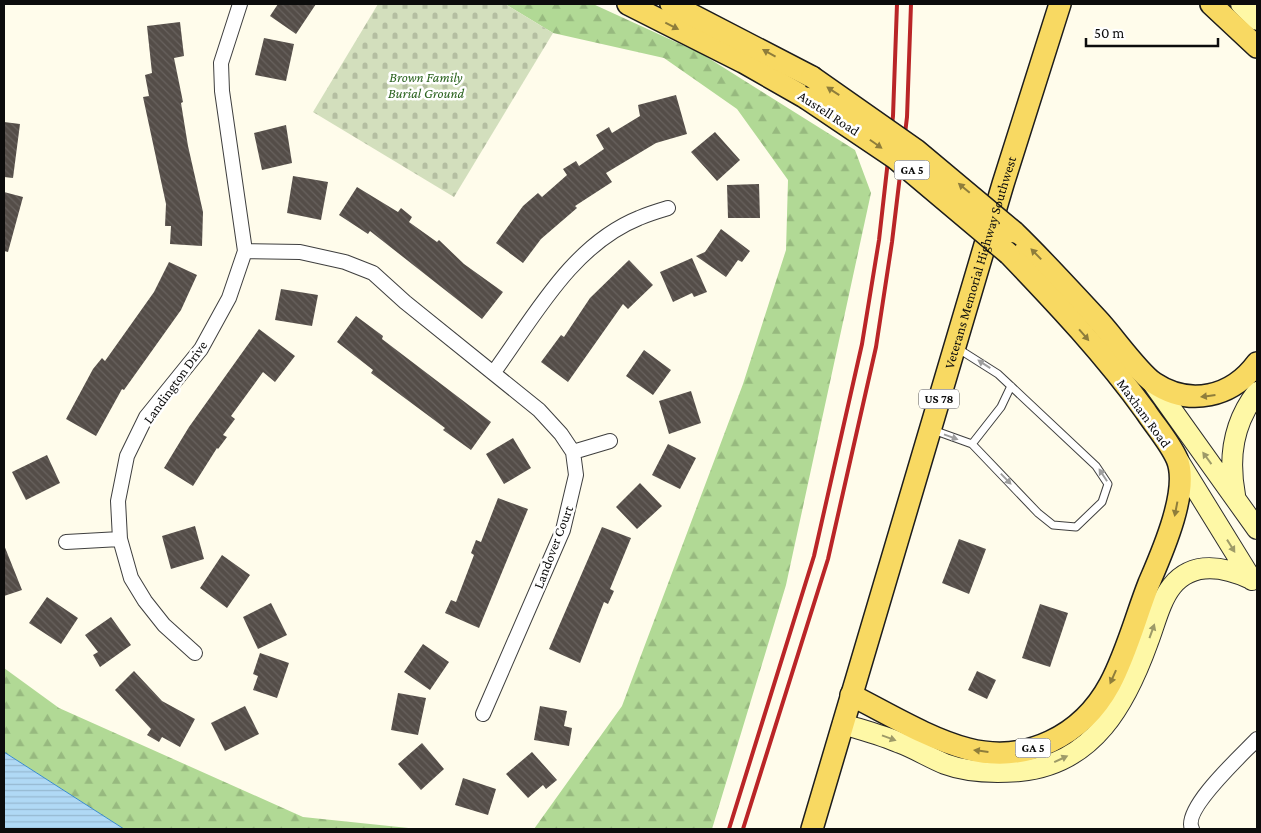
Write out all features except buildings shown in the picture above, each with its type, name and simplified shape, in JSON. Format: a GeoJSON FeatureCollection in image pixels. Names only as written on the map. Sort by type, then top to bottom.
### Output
{"type":"FeatureCollection","features":[{"type":"Feature","properties":{"kind":"main road","name":"Austell Road"},"geometry":{"type":"LineString","coordinates":[[628,4],[744,62],[806,98],[896,158],[1009,254]]}},
{"type":"Feature","properties":{"kind":"main road","name":"Austell Road"},"geometry":{"type":"LineString","coordinates":[[671,4],[812,77],[916,150],[1014,232]]}},
{"type":"Feature","properties":{"kind":"main road","name":"Veterans Memorial Highway Southwest"},"geometry":{"type":"LineString","coordinates":[[851,695],[1060,4]]}},
{"type":"Feature","properties":{"kind":"main road"},"geometry":{"type":"LineString","coordinates":[[1211,4],[1257,47]]}},
{"type":"Feature","properties":{"kind":"main road"},"geometry":{"type":"LineString","coordinates":[[1241,4],[1257,20]]}},
{"type":"Feature","properties":{"kind":"main road","name":"Maxham Road"},"geometry":{"type":"LineString","coordinates":[[1014,232],[1058,276],[1152,382],[1236,497],[1257,529]]}},
{"type":"Feature","properties":{"kind":"main road","name":"Maxham Road"},"geometry":{"type":"LineString","coordinates":[[1009,254],[1090,342],[1136,399],[1178,460],[1254,584]]}},
{"type":"Feature","properties":{"kind":"main road","name":"GA 5"},"geometry":{"type":"LineString","coordinates":[[1152,382],[1171,392],[1184,396],[1214,395],[1235,385],[1250,373],[1257,363]]}},
{"type":"Feature","properties":{"kind":"main road"},"geometry":{"type":"LineString","coordinates":[[1236,497],[1232,476],[1233,443],[1244,413],[1257,392]]}},
{"type":"Feature","properties":{"kind":"main road","name":"GA 5"},"geometry":{"type":"LineString","coordinates":[[851,695],[947,742],[981,752],[1011,751],[1040,746],[1070,732],[1099,701],[1110,683],[1117,666],[1174,521],[1179,482],[1178,460]]}},
{"type":"Feature","properties":{"kind":"main road"},"geometry":{"type":"LineString","coordinates":[[843,724],[894,740],[946,764],[964,769],[989,772],[1021,770],[1054,762],[1083,746],[1118,710],[1134,682],[1166,596],[1180,578],[1191,572],[1211,568],[1233,571],[1254,584]]}},
{"type":"Feature","properties":{"kind":"main road","name":"US 78"},"geometry":{"type":"LineString","coordinates":[[812,829],[851,695]]}},
{"type":"Feature","properties":{"kind":"street","name":"Landington Drive"},"geometry":{"type":"LineString","coordinates":[[194,653],[164,625],[145,601],[131,578],[120,539],[118,500],[127,456],[146,417],[201,349],[229,298],[245,251],[221,73],[221,63],[228,34],[240,4]]}},
{"type":"Feature","properties":{"kind":"street"},"geometry":{"type":"LineString","coordinates":[[494,372],[577,260],[618,229],[638,218],[668,208]]}},
{"type":"Feature","properties":{"kind":"street","name":"Landover Court"},"geometry":{"type":"LineString","coordinates":[[245,251],[300,252],[345,262],[373,273],[412,308],[539,410],[561,434],[573,452],[576,475],[563,530],[484,714]]}},
{"type":"Feature","properties":{"kind":"street"},"geometry":{"type":"LineString","coordinates":[[573,452],[610,441]]}},
{"type":"Feature","properties":{"kind":"street"},"geometry":{"type":"LineString","coordinates":[[66,542],[120,539]]}},
{"type":"Feature","properties":{"kind":"street"},"geometry":{"type":"LineString","coordinates":[[1192,829],[1191,818],[1203,797],[1257,739]]}},
{"type":"Feature","properties":{"kind":"lane"},"geometry":{"type":"LineString","coordinates":[[930,429],[972,444],[1038,513],[1053,525],[1076,528],[1102,502],[1108,484],[1096,466],[998,374],[955,346]]}},
{"type":"Feature","properties":{"kind":"lane"},"geometry":{"type":"LineString","coordinates":[[972,444],[1001,407],[1010,386]]}},
{"type":"Feature","properties":{"kind":"green space","name":"Brown Family Burial Ground"},"geometry":{"type":"Polygon","coordinates":[[[378,4],[505,4],[553,33],[454,197],[313,112],[378,4]]]}},
{"type":"Feature","properties":{"kind":"green space"},"geometry":{"type":"Polygon","coordinates":[[[505,4],[593,4],[702,54],[855,150],[871,193],[786,585],[712,829],[534,829],[622,706],[743,384],[786,250],[788,180],[737,109],[664,58],[553,33],[505,4]]]}},
{"type":"Feature","properties":{"kind":"green space"},"geometry":{"type":"Polygon","coordinates":[[[4,668],[59,708],[303,817],[418,829],[124,829],[4,752],[4,668]]]}},
{"type":"Feature","properties":{"kind":"water"},"geometry":{"type":"Polygon","coordinates":[[[4,752],[124,829],[4,829],[4,752]]]}},
{"type":"Feature","properties":{"kind":"railway"},"geometry":{"type":"LineString","coordinates":[[729,829],[814,556],[862,344],[879,240],[893,116],[897,4]]}},
{"type":"Feature","properties":{"kind":"railway"},"geometry":{"type":"LineString","coordinates":[[743,829],[828,559],[876,347],[892,242],[907,117],[911,4]]}}]}
